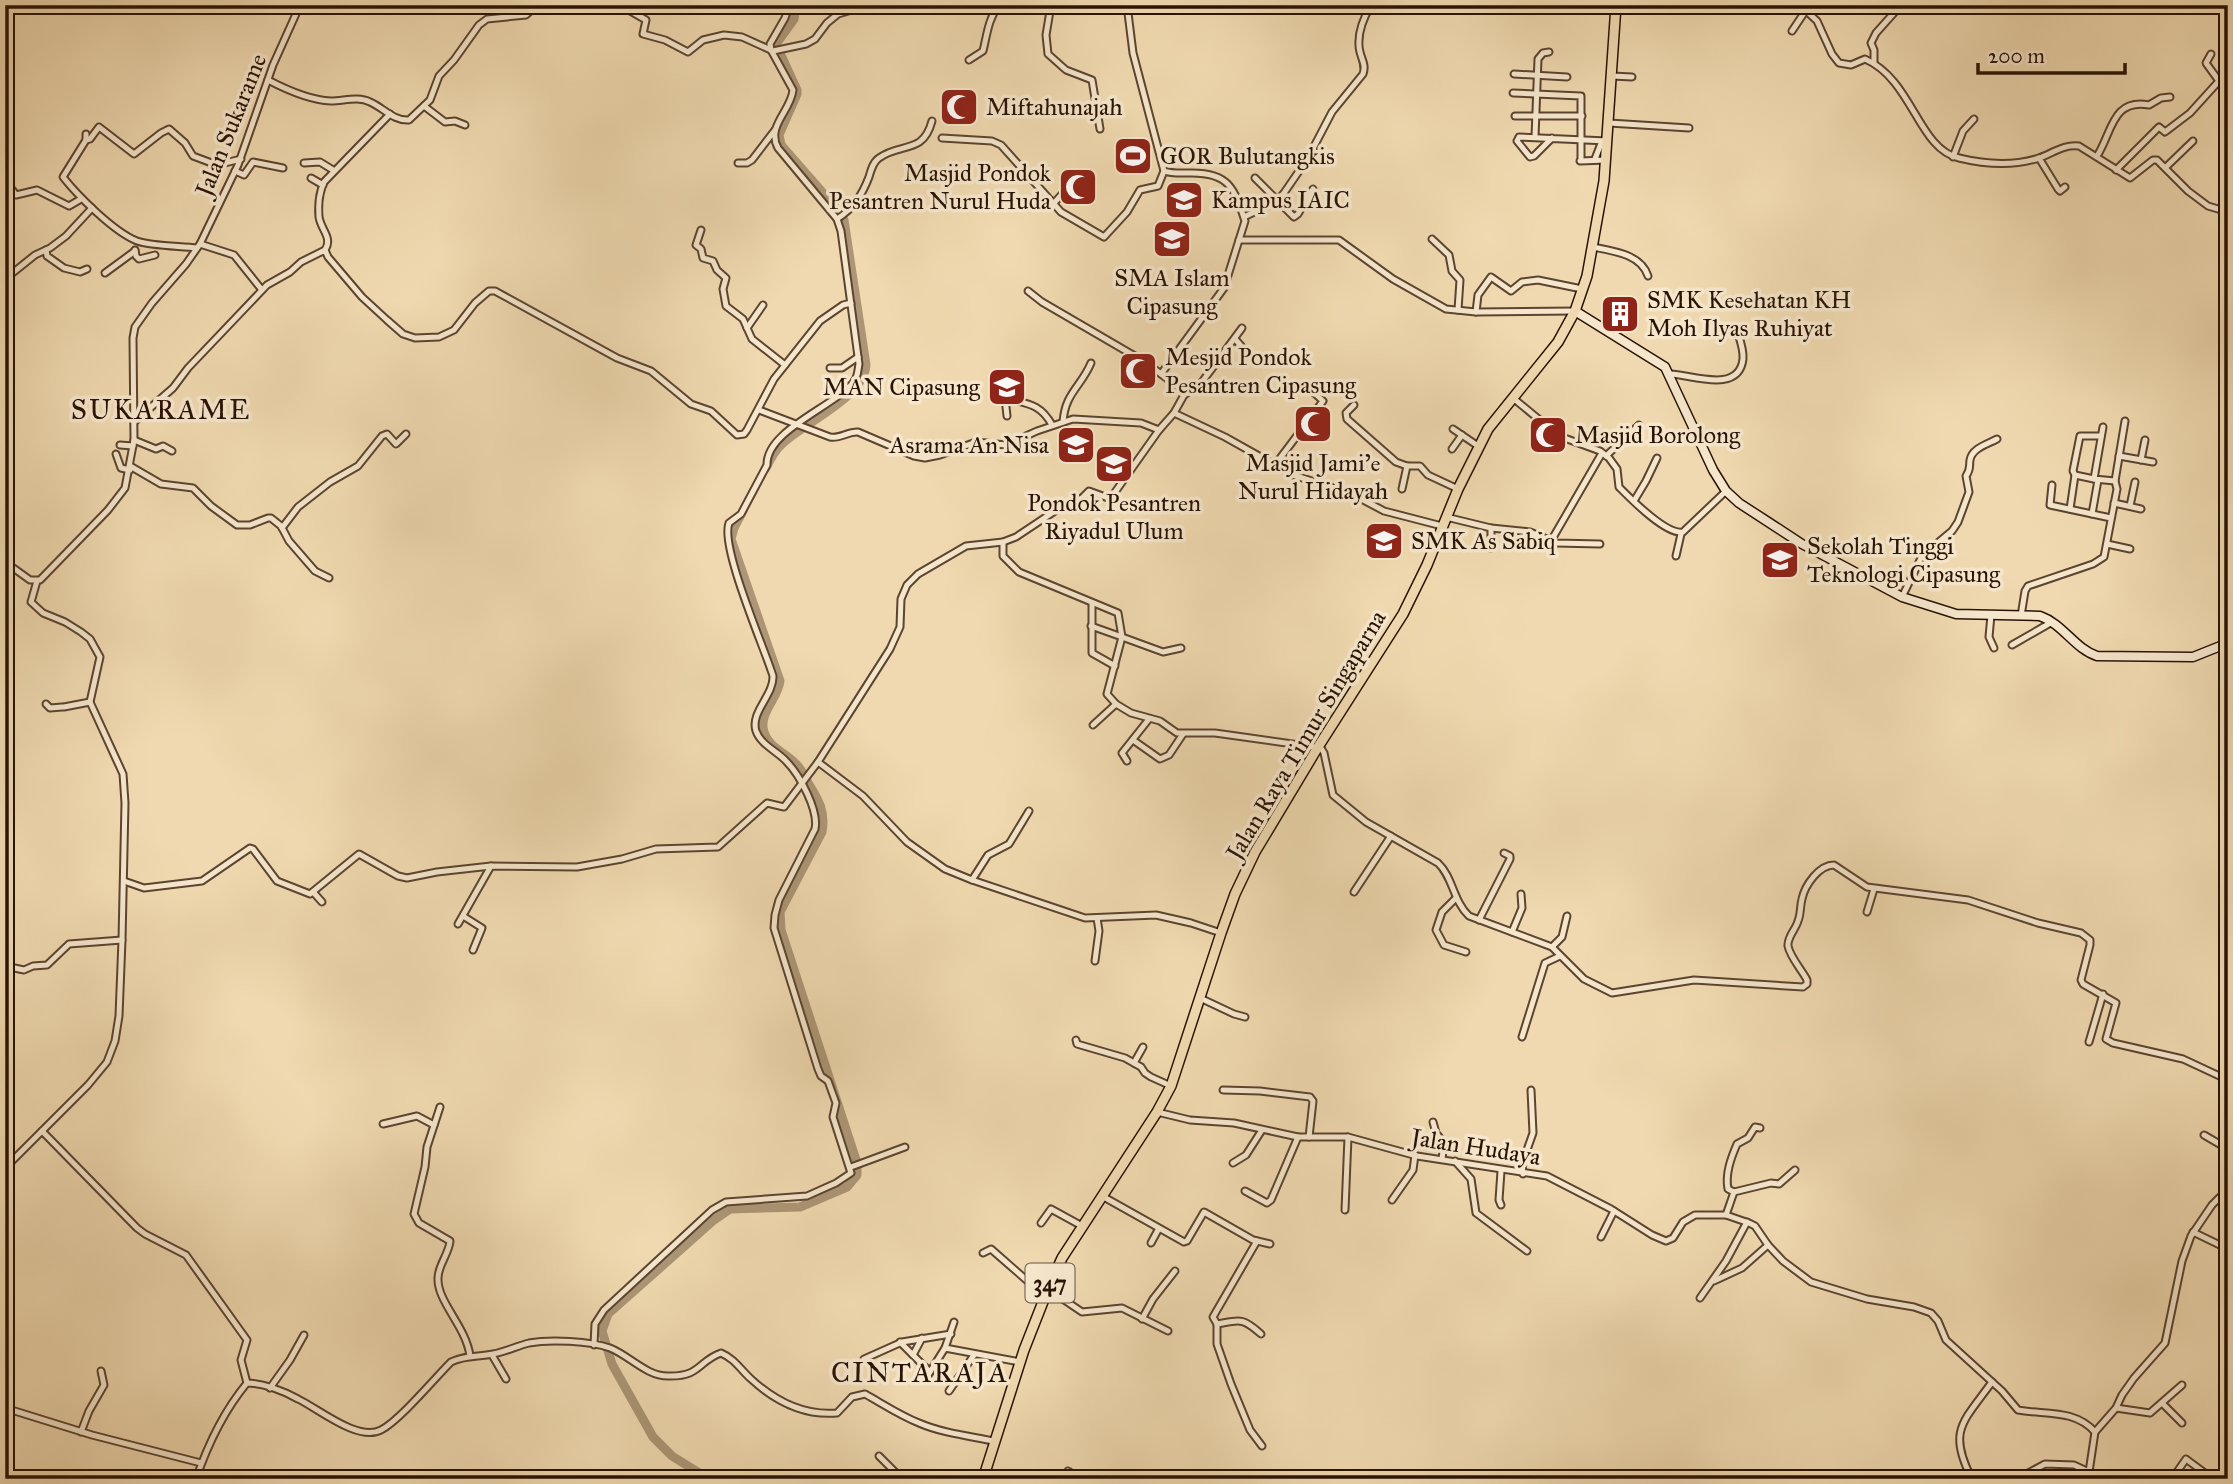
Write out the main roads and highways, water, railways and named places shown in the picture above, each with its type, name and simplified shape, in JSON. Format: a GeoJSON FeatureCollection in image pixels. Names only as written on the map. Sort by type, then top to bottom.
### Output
{"type":"FeatureCollection","features":[{"type":"Feature","properties":{"kind":"main road","name":"Jalan Raya Timur Singaparna"},"geometry":{"type":"LineString","coordinates":[[983,1479],[1020,1362],[1062,1258],[1171,1086],[1235,894],[1255,852],[1402,614],[1488,429],[1558,342],[1575,311],[1593,247],[1606,160],[1605,141],[1609,123],[1616,5]]}},
{"type":"Feature","properties":{"kind":"main road"},"geometry":{"type":"LineString","coordinates":[[1575,311],[1662,364],[1671,374],[1713,470],[1726,491],[1739,503],[1802,544],[1902,597],[1950,613],[2040,616],[2053,621],[2089,653],[2097,656],[2193,657],[2228,643]]}},
{"type":"Feature","properties":{"kind":"waterway"},"geometry":{"type":"LineString","coordinates":[[766,468],[781,445],[855,388],[863,377],[866,365],[844,220],[781,145],[779,135],[797,90],[776,44],[794,19],[796,5]]}},
{"type":"Feature","properties":{"kind":"waterway"},"geometry":{"type":"LineString","coordinates":[[709,1479],[672,1456],[653,1437],[612,1364],[602,1331],[608,1314],[730,1209],[800,1207],[847,1187],[857,1175],[857,1163],[781,930],[780,912],[822,832],[823,818],[818,800],[800,769],[769,742],[764,732],[766,712],[780,681],[731,539],[743,511]]}},
{"type":"Feature","properties":{"kind":"place","name":"Miftahunajah"},"geometry":{"type":"Point","coordinates":[959,107]}},
{"type":"Feature","properties":{"kind":"place","name":"GOR Bulutangkis"},"geometry":{"type":"Point","coordinates":[1133,156]}},
{"type":"Feature","properties":{"kind":"place","name":"Masjid Pondok Pesantren Nurul Huda"},"geometry":{"type":"Point","coordinates":[1078,187]}},
{"type":"Feature","properties":{"kind":"place","name":"Kampus IAIC"},"geometry":{"type":"Point","coordinates":[1184,200]}},
{"type":"Feature","properties":{"kind":"place","name":"SMA Islam Cipasung"},"geometry":{"type":"Point","coordinates":[1172,239]}},
{"type":"Feature","properties":{"kind":"place","name":"SMK Kesehatan KH Moh Ilyas Ruhiyat"},"geometry":{"type":"Point","coordinates":[1620,314]}},
{"type":"Feature","properties":{"kind":"place","name":"Mesjid Pondok Pesantren Cipasung"},"geometry":{"type":"Point","coordinates":[1138,371]}},
{"type":"Feature","properties":{"kind":"place","name":"MAN Cipasung"},"geometry":{"type":"Point","coordinates":[1007,387]}},
{"type":"Feature","properties":{"kind":"place","name":"Masjid Jami'e Nurul Hidayah"},"geometry":{"type":"Point","coordinates":[1313,424]}},
{"type":"Feature","properties":{"kind":"place","name":"Masjid Borolong"},"geometry":{"type":"Point","coordinates":[1548,435]}},
{"type":"Feature","properties":{"kind":"place","name":"Asrama An Nisa"},"geometry":{"type":"Point","coordinates":[1076,445]}},
{"type":"Feature","properties":{"kind":"place","name":"Pondok Pesantren Riyadul Ulum"},"geometry":{"type":"Point","coordinates":[1114,464]}},
{"type":"Feature","properties":{"kind":"place","name":"SMK As Sabiq"},"geometry":{"type":"Point","coordinates":[1384,541]}},
{"type":"Feature","properties":{"kind":"place","name":"Sekolah Tinggi Teknologi Cipasung"},"geometry":{"type":"Point","coordinates":[1780,560]}},
{"type":"Feature","properties":{"kind":"district","name":"SUKARAME"},"geometry":{"type":"Point","coordinates":[161,409]}},
{"type":"Feature","properties":{"kind":"district","name":"CINTARAJA"},"geometry":{"type":"Point","coordinates":[920,1372]}}]}
